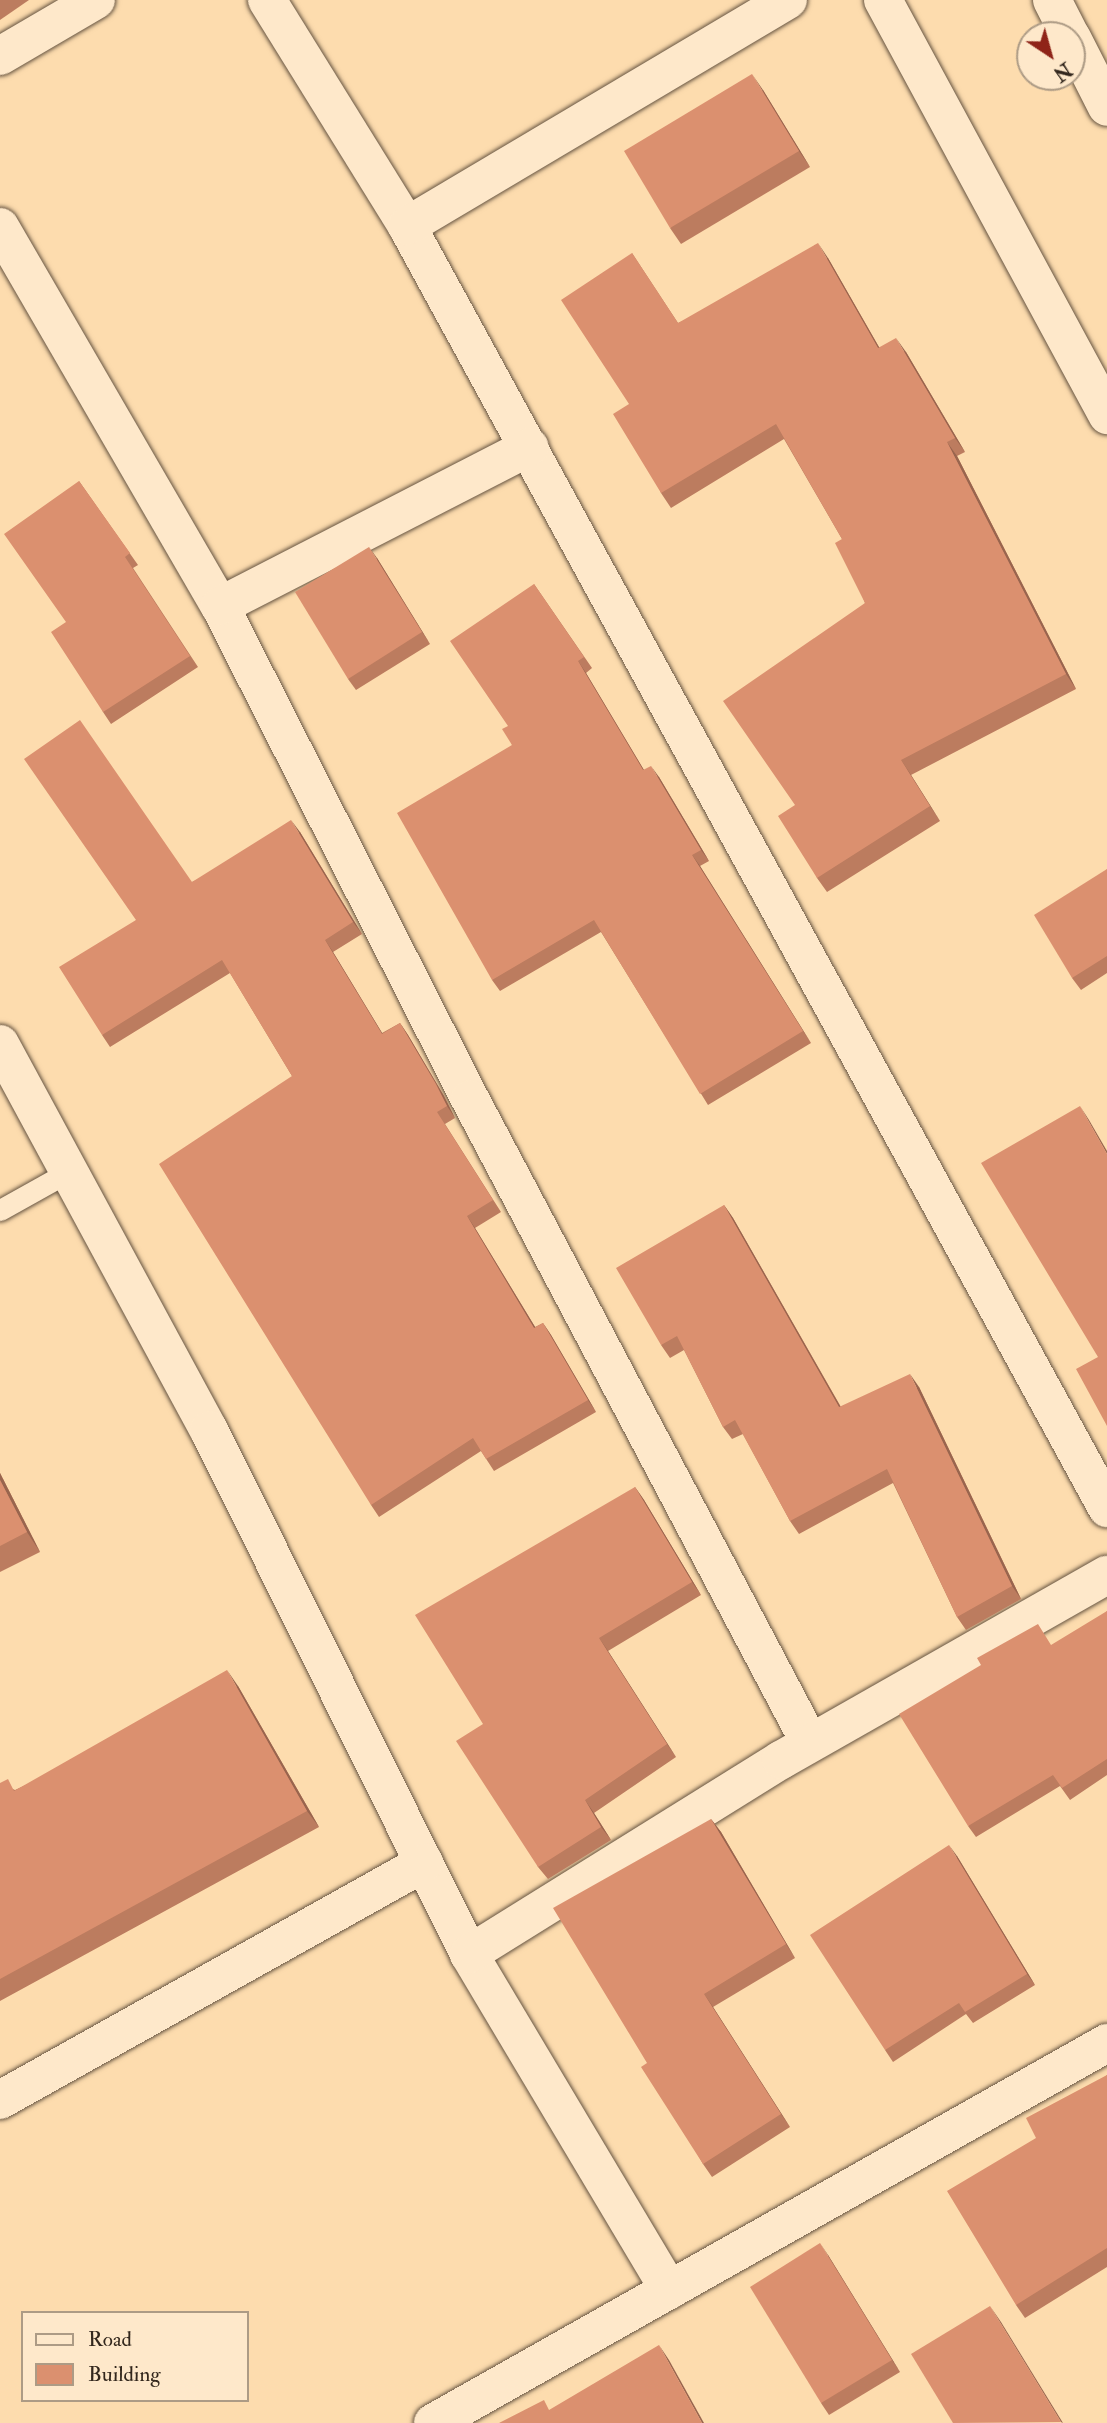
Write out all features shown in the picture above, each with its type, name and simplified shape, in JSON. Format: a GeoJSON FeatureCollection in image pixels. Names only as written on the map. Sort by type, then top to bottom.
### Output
{"type":"FeatureCollection","features":[{"type":"Feature","properties":{"kind":"street"},"geometry":{"type":"LineString","coordinates":[[0,56],[96,0]]}},
{"type":"Feature","properties":{"kind":"street"},"geometry":{"type":"LineString","coordinates":[[268,0],[407,226],[530,447],[1107,1508]]}},
{"type":"Feature","properties":{"kind":"street"},"geometry":{"type":"LineString","coordinates":[[407,226],[788,0]]}},
{"type":"Feature","properties":{"kind":"street"},"geometry":{"type":"LineString","coordinates":[[883,0],[1107,415]]}},
{"type":"Feature","properties":{"kind":"street"},"geometry":{"type":"LineString","coordinates":[[1052,0],[1063,21]]}},
{"type":"Feature","properties":{"kind":"street"},"geometry":{"type":"LineString","coordinates":[[1086,66],[1107,107]]}},
{"type":"Feature","properties":{"kind":"street"},"geometry":{"type":"LineString","coordinates":[[0,227],[220,606],[483,1123],[810,1743]]}},
{"type":"Feature","properties":{"kind":"street"},"geometry":{"type":"LineString","coordinates":[[220,606],[530,447]]}},
{"type":"Feature","properties":{"kind":"street"},"geometry":{"type":"LineString","coordinates":[[0,1044],[209,1430],[469,1954],[669,2290]]}},
{"type":"Feature","properties":{"kind":"street"},"geometry":{"type":"LineString","coordinates":[[469,1954],[810,1743],[1107,1575]]}},
{"type":"Feature","properties":{"kind":"street"},"geometry":{"type":"LineString","coordinates":[[0,2100],[424,1863]]}},
{"type":"Feature","properties":{"kind":"street"},"geometry":{"type":"LineString","coordinates":[[433,2423],[1107,2043]]}},
{"type":"Feature","properties":{"kind":"lane"},"geometry":{"type":"LineString","coordinates":[[0,1210],[68,1172]]}},
{"type":"Feature","properties":{"kind":"building"},"geometry":{"type":"Polygon","coordinates":[[[752,74],[799,151],[670,228],[624,151],[752,74]]]}},
{"type":"Feature","properties":{"kind":"building"},"geometry":{"type":"Polygon","coordinates":[[[818,243],[878,348],[896,338],[955,438],[947,442],[1066,674],[901,760],[930,806],[817,878],[778,816],[795,805],[723,701],[865,603],[835,543],[842,539],[776,424],[661,493],[613,414],[629,404],[561,300],[632,253],[678,323],[818,243]]]}},
{"type":"Feature","properties":{"kind":"building"},"geometry":{"type":"Polygon","coordinates":[[[79,481],[130,553],[125,557],[190,656],[103,712],[51,632],[66,622],[4,534],[79,481]]]}},
{"type":"Feature","properties":{"kind":"building"},"geometry":{"type":"Polygon","coordinates":[[[369,547],[422,632],[348,679],[295,592],[369,547]]]}},
{"type":"Feature","properties":{"kind":"building"},"geometry":{"type":"Polygon","coordinates":[[[534,584],[584,657],[578,661],[643,770],[651,766],[701,850],[692,855],[803,1031],[700,1094],[594,920],[492,980],[397,813],[512,745],[502,729],[508,726],[450,641],[534,584]]]}},
{"type":"Feature","properties":{"kind":"building"},"geometry":{"type":"Polygon","coordinates":[[[80,720],[192,882],[291,820],[353,922],[325,940],[382,1034],[400,1023],[436,1084],[447,1106],[437,1112],[493,1200],[467,1216],[534,1328],[543,1323],[588,1400],[486,1459],[473,1438],[371,1505],[159,1164],[292,1076],[222,960],[102,1035],[59,967],[136,920],[24,759],[80,720]]]}},
{"type":"Feature","properties":{"kind":"building"},"geometry":{"type":"Polygon","coordinates":[[[1107,869],[1107,956],[1072,978],[1034,915],[1107,869]]]}},
{"type":"Feature","properties":{"kind":"building"},"geometry":{"type":"Polygon","coordinates":[[[1080,1106],[1107,1154],[1107,1426],[1076,1369],[1098,1357],[981,1163],[1080,1106]]]}},
{"type":"Feature","properties":{"kind":"building"},"geometry":{"type":"Polygon","coordinates":[[[724,1205],[839,1407],[910,1374],[1012,1586],[957,1617],[887,1469],[790,1521],[735,1420],[723,1427],[677,1336],[661,1345],[616,1268],[724,1205]]]}},
{"type":"Feature","properties":{"kind":"building"},"geometry":{"type":"Polygon","coordinates":[[[0,1480],[27,1532],[0,1546],[0,1480]]]}},
{"type":"Feature","properties":{"kind":"building"},"geometry":{"type":"Polygon","coordinates":[[[635,1487],[692,1582],[599,1638],[667,1744],[585,1800],[601,1827],[538,1867],[456,1741],[483,1724],[415,1615],[635,1487]]]}},
{"type":"Feature","properties":{"kind":"building"},"geometry":{"type":"Polygon","coordinates":[[[1107,1611],[1107,1759],[1062,1788],[1053,1775],[968,1826],[899,1714],[981,1665],[977,1658],[1038,1624],[1051,1645],[1107,1611]]]}},
{"type":"Feature","properties":{"kind":"building"},"geometry":{"type":"Polygon","coordinates":[[[227,1670],[307,1811],[0,1979],[0,1783],[8,1779],[14,1791],[227,1670]]]}},
{"type":"Feature","properties":{"kind":"building"},"geometry":{"type":"Polygon","coordinates":[[[711,1819],[786,1944],[704,1994],[781,2114],[703,2164],[641,2067],[647,2063],[553,1908],[711,1819]]]}},
{"type":"Feature","properties":{"kind":"building"},"geometry":{"type":"Polygon","coordinates":[[[949,1845],[1027,1974],[965,2012],[959,2003],[885,2050],[810,1935],[949,1845]]]}},
{"type":"Feature","properties":{"kind":"building"},"geometry":{"type":"Polygon","coordinates":[[[1107,2075],[1107,2248],[1016,2305],[947,2191],[1036,2138],[1026,2118],[1107,2075]]]}},
{"type":"Feature","properties":{"kind":"building"},"geometry":{"type":"Polygon","coordinates":[[[820,2243],[892,2360],[821,2403],[750,2287],[820,2243]]]}},
{"type":"Feature","properties":{"kind":"building"},"geometry":{"type":"Polygon","coordinates":[[[990,2306],[1061,2422],[953,2423],[911,2354],[990,2306]]]}},
{"type":"Feature","properties":{"kind":"building"},"geometry":{"type":"Polygon","coordinates":[[[659,2345],[702,2423],[499,2423],[544,2400],[549,2410],[659,2345]]]}}]}
